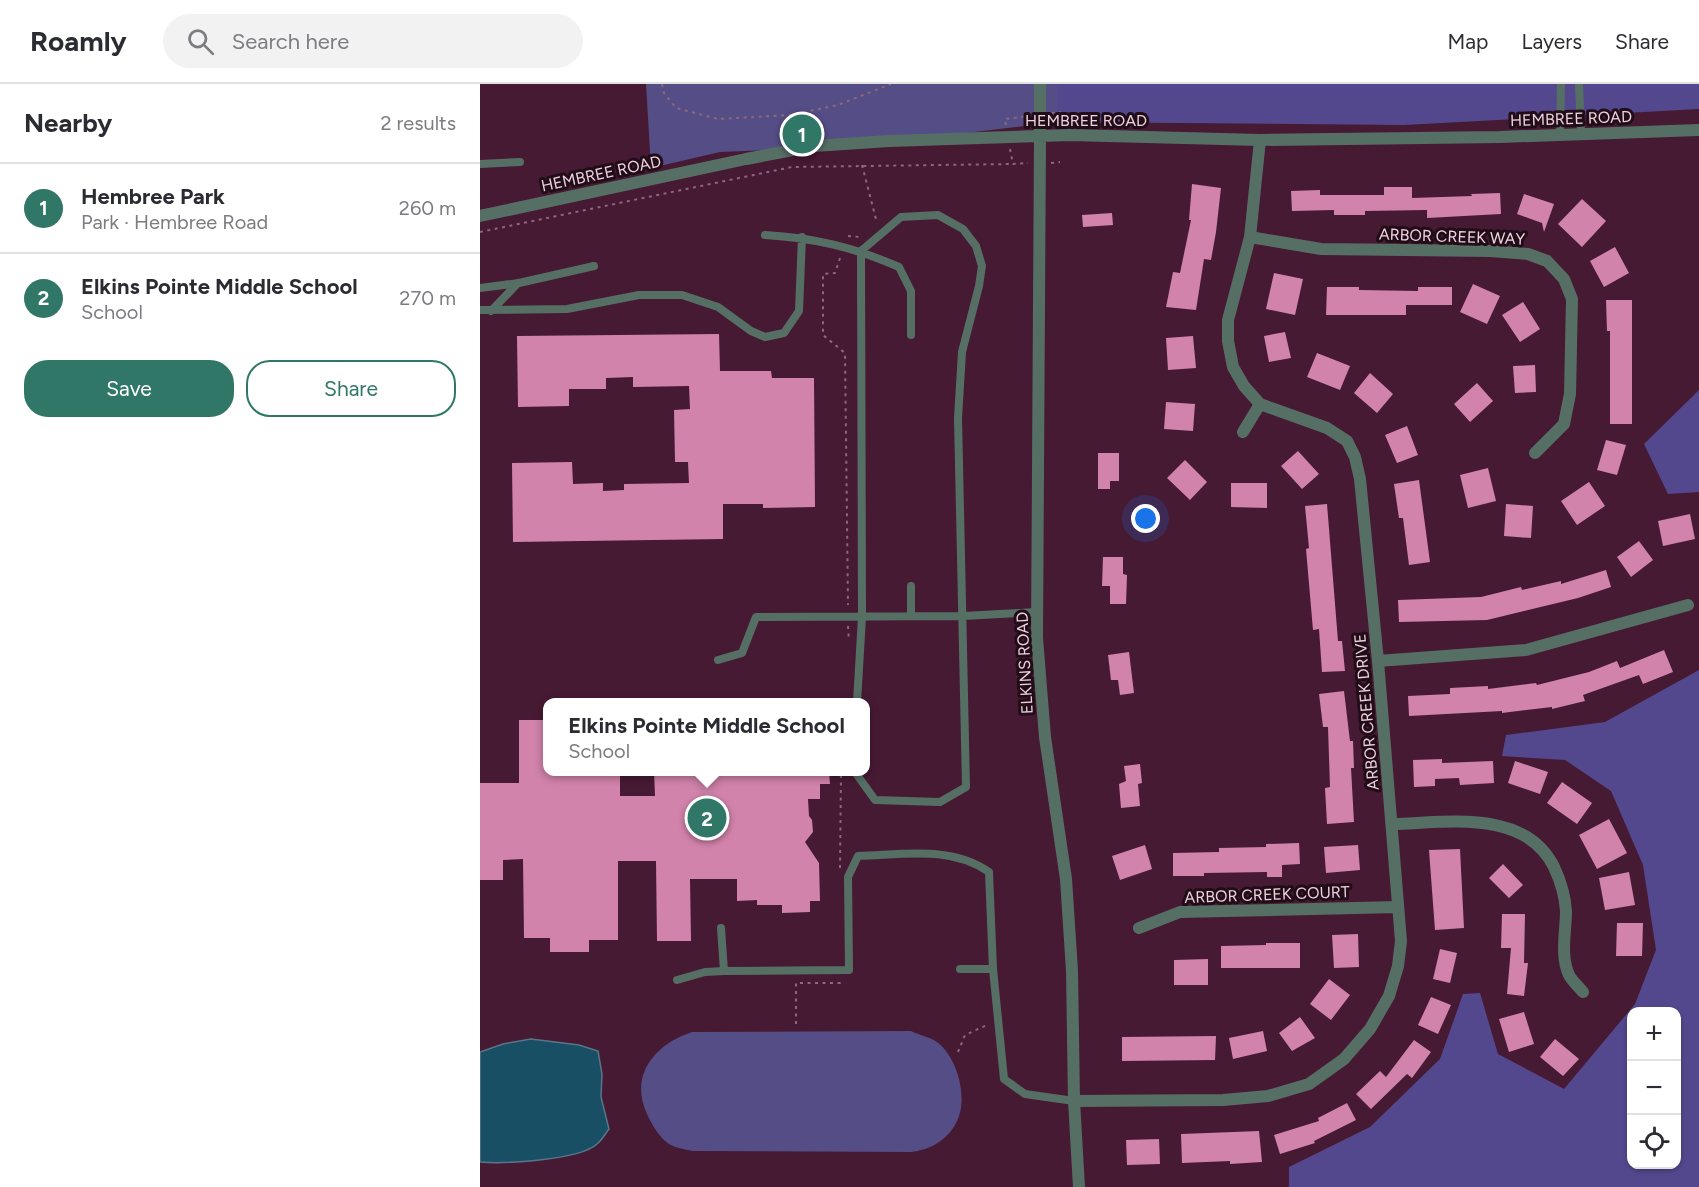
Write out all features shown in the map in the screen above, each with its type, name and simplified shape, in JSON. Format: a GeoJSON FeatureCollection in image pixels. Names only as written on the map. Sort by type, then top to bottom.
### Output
{"type":"FeatureCollection","features":[{"type":"Feature","properties":{"kind":"street","name":"ELKINS ROAD"},"geometry":{"type":"LineString","coordinates":[[1040,84],[1037,638],[1045,737],[1066,879],[1072,971],[1078,1187]]}},
{"type":"Feature","properties":{"kind":"street","name":"HEMBREE ROAD"},"geometry":{"type":"LineString","coordinates":[[480,216],[676,173],[814,146],[1040,136],[1140,135],[1260,140],[1560,135],[1699,130]]}},
{"type":"Feature","properties":{"kind":"street"},"geometry":{"type":"LineString","coordinates":[[1243,432],[1260,404],[1244,386],[1233,367],[1227,341],[1228,320],[1250,237],[1260,140]]}},
{"type":"Feature","properties":{"kind":"street","name":"ARBOR CREEK WAY"},"geometry":{"type":"LineString","coordinates":[[1250,237],[1321,249],[1490,251],[1528,254],[1547,261],[1563,279],[1572,299],[1570,393],[1564,424],[1535,453]]}},
{"type":"Feature","properties":{"kind":"street","name":"ARBOR CREEK DRIVE"},"geometry":{"type":"LineString","coordinates":[[1074,1101],[1223,1100],[1268,1096],[1309,1084],[1344,1059],[1370,1029],[1389,996],[1398,966],[1401,940],[1392,824],[1360,479],[1355,457],[1347,441],[1327,428],[1260,404]]}},
{"type":"Feature","properties":{"kind":"street"},"geometry":{"type":"LineString","coordinates":[[1378,661],[1526,650],[1688,605]]}},
{"type":"Feature","properties":{"kind":"street"},"geometry":{"type":"LineString","coordinates":[[1392,824],[1478,823],[1508,827],[1532,839],[1550,860],[1562,884],[1566,909],[1565,960],[1569,976],[1583,992]]}},
{"type":"Feature","properties":{"kind":"street","name":"ARBOR CREEK COURT"},"geometry":{"type":"LineString","coordinates":[[1138,928],[1180,912],[1398,907]]}},
{"type":"Feature","properties":{"kind":"lane"},"geometry":{"type":"LineString","coordinates":[[1560,135],[1561,84]]}},
{"type":"Feature","properties":{"kind":"lane"},"geometry":{"type":"LineString","coordinates":[[1580,84],[1581,134]]}},
{"type":"Feature","properties":{"kind":"lane"},"geometry":{"type":"LineString","coordinates":[[480,164],[520,162]]}},
{"type":"Feature","properties":{"kind":"lane"},"geometry":{"type":"LineString","coordinates":[[857,698],[862,617],[861,251],[901,217],[938,215],[963,229],[976,246],[982,266],[980,286],[962,352],[958,418],[966,788],[940,802],[875,800],[858,776]]}},
{"type":"Feature","properties":{"kind":"lane"},"geometry":{"type":"LineString","coordinates":[[765,235],[802,237],[861,251],[899,267],[911,291],[911,335]]}},
{"type":"Feature","properties":{"kind":"lane"},"geometry":{"type":"LineString","coordinates":[[480,310],[567,309],[639,295],[682,295],[718,307],[751,331],[765,337],[784,333],[799,311],[802,237]]}},
{"type":"Feature","properties":{"kind":"lane"},"geometry":{"type":"LineString","coordinates":[[480,288],[594,266]]}},
{"type":"Feature","properties":{"kind":"lane"},"geometry":{"type":"LineString","coordinates":[[491,311],[519,282]]}},
{"type":"Feature","properties":{"kind":"lane"},"geometry":{"type":"LineString","coordinates":[[911,586],[911,616]]}},
{"type":"Feature","properties":{"kind":"lane"},"geometry":{"type":"LineString","coordinates":[[718,660],[742,653],[756,617],[964,616],[1037,612]]}},
{"type":"Feature","properties":{"kind":"lane"},"geometry":{"type":"LineString","coordinates":[[677,980],[705,972],[849,970],[848,877],[858,856],[939,853],[975,862],[988,872],[993,969],[1004,1079],[1025,1094],[1074,1101]]}},
{"type":"Feature","properties":{"kind":"lane"},"geometry":{"type":"LineString","coordinates":[[721,928],[724,971]]}},
{"type":"Feature","properties":{"kind":"lane"},"geometry":{"type":"LineString","coordinates":[[960,969],[993,969]]}},
{"type":"Feature","properties":{"kind":"path"},"geometry":{"type":"LineString","coordinates":[[662,84],[664,93],[676,108],[718,118],[790,115],[838,105],[891,84]]}},
{"type":"Feature","properties":{"kind":"path"},"geometry":{"type":"LineString","coordinates":[[480,232],[792,167],[1013,164]]}},
{"type":"Feature","properties":{"kind":"path"},"geometry":{"type":"LineString","coordinates":[[862,165],[877,223]]}},
{"type":"Feature","properties":{"kind":"path"},"geometry":{"type":"LineString","coordinates":[[849,649],[845,353],[823,335],[823,274],[835,273],[847,236],[864,238]]}},
{"type":"Feature","properties":{"kind":"path"},"geometry":{"type":"LineString","coordinates":[[840,877],[841,776]]}},
{"type":"Feature","properties":{"kind":"path"},"geometry":{"type":"LineString","coordinates":[[796,1024],[796,983],[840,983],[840,970]]}},
{"type":"Feature","properties":{"kind":"path"},"geometry":{"type":"LineString","coordinates":[[958,1052],[965,1035],[998,1020]]}},
{"type":"Feature","properties":{"kind":"shaded area"},"geometry":{"type":"Polygon","coordinates":[[[646,84],[1057,84],[1057,122],[849,147],[720,152],[651,168],[646,84]]]}},
{"type":"Feature","properties":{"kind":"shaded area"},"geometry":{"type":"Polygon","coordinates":[[[1057,84],[1699,84],[1699,109],[1404,125],[1057,122],[1057,84]]]}},
{"type":"Feature","properties":{"kind":"shaded area"},"geometry":{"type":"Polygon","coordinates":[[[1699,390],[1699,492],[1668,494],[1644,444],[1699,390]]]}},
{"type":"Feature","properties":{"kind":"shaded area"},"geometry":{"type":"Polygon","coordinates":[[[1699,670],[1699,1187],[1289,1187],[1289,1167],[1370,1127],[1440,1059],[1463,994],[1480,993],[1498,1054],[1564,1089],[1627,1014],[1627,1169],[1681,1169],[1681,1007],[1632,1007],[1656,950],[1643,865],[1611,791],[1565,760],[1502,756],[1506,735],[1605,722],[1699,670]]]}},
{"type":"Feature","properties":{"kind":"shaded area"},"geometry":{"type":"Polygon","coordinates":[[[911,1031],[934,1040],[944,1049],[956,1069],[961,1091],[960,1114],[948,1135],[937,1144],[918,1151],[692,1151],[671,1145],[662,1138],[651,1122],[642,1100],[641,1086],[649,1063],[667,1044],[692,1032],[911,1031]]]}},
{"type":"Feature","properties":{"kind":"water"},"geometry":{"type":"Polygon","coordinates":[[[531,1039],[579,1045],[598,1051],[602,1074],[601,1097],[609,1129],[597,1144],[575,1154],[524,1161],[480,1162],[480,1052],[503,1044],[531,1039]]]}},
{"type":"Feature","properties":{"kind":"building"},"geometry":{"type":"Polygon","coordinates":[[[1192,184],[1221,188],[1211,260],[1204,259],[1196,310],[1166,307],[1173,272],[1180,273],[1191,220],[1189,220],[1192,184]]]}},
{"type":"Feature","properties":{"kind":"building"},"geometry":{"type":"Polygon","coordinates":[[[1384,187],[1412,187],[1412,198],[1500,193],[1501,214],[1427,218],[1427,210],[1365,211],[1365,215],[1334,215],[1334,210],[1292,211],[1291,191],[1320,190],[1320,195],[1384,195],[1384,187]]]}},
{"type":"Feature","properties":{"kind":"building"},"geometry":{"type":"Polygon","coordinates":[[[1524,194],[1554,204],[1544,232],[1542,223],[1517,214],[1524,194]]]}},
{"type":"Feature","properties":{"kind":"building"},"geometry":{"type":"Polygon","coordinates":[[[1582,199],[1606,221],[1582,247],[1558,224],[1582,199]]]}},
{"type":"Feature","properties":{"kind":"building"},"geometry":{"type":"Polygon","coordinates":[[[1112,213],[1113,225],[1083,227],[1082,215],[1112,213]]]}},
{"type":"Feature","properties":{"kind":"building"},"geometry":{"type":"Polygon","coordinates":[[[1615,247],[1629,273],[1604,287],[1590,261],[1615,247]]]}},
{"type":"Feature","properties":{"kind":"building"},"geometry":{"type":"Polygon","coordinates":[[[1274,273],[1303,279],[1295,315],[1266,309],[1274,273]]]}},
{"type":"Feature","properties":{"kind":"building"},"geometry":{"type":"Polygon","coordinates":[[[1473,284],[1500,296],[1487,324],[1460,312],[1473,284]]]}},
{"type":"Feature","properties":{"kind":"building"},"geometry":{"type":"Polygon","coordinates":[[[1327,287],[1418,291],[1418,287],[1452,287],[1452,305],[1406,305],[1406,315],[1326,315],[1327,287]]]}},
{"type":"Feature","properties":{"kind":"building"},"geometry":{"type":"Polygon","coordinates":[[[1606,300],[1632,300],[1632,424],[1610,424],[1610,331],[1607,331],[1606,300]]]}},
{"type":"Feature","properties":{"kind":"building"},"geometry":{"type":"Polygon","coordinates":[[[1523,302],[1540,329],[1520,342],[1502,315],[1523,302]]]}},
{"type":"Feature","properties":{"kind":"building"},"geometry":{"type":"Polygon","coordinates":[[[1285,332],[1291,358],[1269,362],[1264,336],[1285,332]]]}},
{"type":"Feature","properties":{"kind":"building"},"geometry":{"type":"Polygon","coordinates":[[[719,334],[720,371],[771,371],[772,378],[814,378],[815,507],[763,508],[763,504],[723,504],[723,539],[513,542],[512,463],[572,462],[573,484],[603,483],[603,491],[624,490],[624,484],[689,483],[688,462],[675,462],[674,410],[690,409],[689,386],[633,387],[633,377],[606,378],[606,389],[569,389],[569,406],[518,407],[517,336],[719,334]]]}},
{"type":"Feature","properties":{"kind":"building"},"geometry":{"type":"Polygon","coordinates":[[[1193,336],[1196,368],[1168,370],[1166,338],[1193,336]]]}},
{"type":"Feature","properties":{"kind":"building"},"geometry":{"type":"Polygon","coordinates":[[[1317,353],[1350,366],[1340,390],[1307,377],[1317,353]]]}},
{"type":"Feature","properties":{"kind":"building"},"geometry":{"type":"Polygon","coordinates":[[[1535,365],[1536,392],[1515,393],[1513,366],[1535,365]]]}},
{"type":"Feature","properties":{"kind":"building"},"geometry":{"type":"Polygon","coordinates":[[[1370,373],[1393,394],[1377,413],[1354,393],[1370,373]]]}},
{"type":"Feature","properties":{"kind":"building"},"geometry":{"type":"Polygon","coordinates":[[[1477,383],[1493,401],[1470,422],[1454,404],[1477,383]]]}},
{"type":"Feature","properties":{"kind":"building"},"geometry":{"type":"Polygon","coordinates":[[[1166,402],[1195,404],[1193,431],[1164,429],[1166,402]]]}},
{"type":"Feature","properties":{"kind":"building"},"geometry":{"type":"Polygon","coordinates":[[[1407,426],[1418,455],[1397,463],[1385,435],[1407,426]]]}},
{"type":"Feature","properties":{"kind":"building"},"geometry":{"type":"Polygon","coordinates":[[[1606,440],[1626,445],[1617,475],[1597,470],[1606,440]]]}},
{"type":"Feature","properties":{"kind":"building"},"geometry":{"type":"Polygon","coordinates":[[[1298,451],[1319,474],[1302,489],[1281,466],[1298,451]]]}},
{"type":"Feature","properties":{"kind":"building"},"geometry":{"type":"Polygon","coordinates":[[[1098,453],[1119,453],[1119,481],[1110,481],[1110,489],[1098,489],[1098,453]]]}},
{"type":"Feature","properties":{"kind":"building"},"geometry":{"type":"Polygon","coordinates":[[[1185,460],[1207,482],[1190,500],[1167,478],[1185,460]]]}},
{"type":"Feature","properties":{"kind":"building"},"geometry":{"type":"Polygon","coordinates":[[[1488,468],[1496,501],[1468,508],[1460,475],[1488,468]]]}},
{"type":"Feature","properties":{"kind":"building"},"geometry":{"type":"Polygon","coordinates":[[[1419,480],[1430,562],[1409,565],[1403,518],[1399,518],[1394,484],[1419,480]]]}},
{"type":"Feature","properties":{"kind":"building"},"geometry":{"type":"Polygon","coordinates":[[[1589,482],[1605,506],[1577,525],[1561,501],[1589,482]]]}},
{"type":"Feature","properties":{"kind":"building"},"geometry":{"type":"Polygon","coordinates":[[[1231,483],[1267,483],[1267,508],[1231,507],[1231,483]]]}},
{"type":"Feature","properties":{"kind":"building"},"geometry":{"type":"Polygon","coordinates":[[[1327,504],[1338,641],[1342,641],[1345,671],[1322,672],[1319,629],[1313,630],[1305,506],[1327,504]]]}},
{"type":"Feature","properties":{"kind":"building"},"geometry":{"type":"Polygon","coordinates":[[[1506,504],[1533,506],[1531,538],[1504,536],[1506,504]]]}},
{"type":"Feature","properties":{"kind":"building"},"geometry":{"type":"Polygon","coordinates":[[[1690,514],[1695,539],[1663,546],[1658,521],[1690,514]]]}},
{"type":"Feature","properties":{"kind":"building"},"geometry":{"type":"Polygon","coordinates":[[[1639,541],[1653,560],[1631,577],[1617,557],[1639,541]]]}},
{"type":"Feature","properties":{"kind":"building"},"geometry":{"type":"Polygon","coordinates":[[[1103,557],[1123,557],[1123,574],[1127,575],[1126,604],[1110,604],[1110,586],[1102,586],[1103,557]]]}},
{"type":"Feature","properties":{"kind":"building"},"geometry":{"type":"Polygon","coordinates":[[[1606,570],[1611,587],[1578,598],[1487,620],[1399,622],[1398,600],[1481,597],[1521,587],[1522,590],[1561,581],[1561,584],[1606,570]]]}},
{"type":"Feature","properties":{"kind":"building"},"geometry":{"type":"Polygon","coordinates":[[[1664,650],[1673,672],[1643,684],[1639,675],[1583,695],[1585,701],[1552,709],[1552,707],[1502,713],[1502,711],[1409,716],[1408,696],[1450,694],[1450,688],[1488,686],[1488,689],[1536,683],[1537,685],[1589,672],[1617,661],[1620,668],[1664,650]]]}},
{"type":"Feature","properties":{"kind":"building"},"geometry":{"type":"Polygon","coordinates":[[[1129,652],[1134,693],[1120,695],[1118,680],[1111,680],[1108,655],[1129,652]]]}},
{"type":"Feature","properties":{"kind":"building"},"geometry":{"type":"Polygon","coordinates":[[[1344,691],[1350,741],[1353,741],[1354,768],[1351,768],[1354,822],[1327,824],[1325,788],[1330,787],[1328,727],[1323,727],[1319,694],[1344,691]]]}},
{"type":"Feature","properties":{"kind":"building"},"geometry":{"type":"Polygon","coordinates":[[[519,720],[543,720],[543,776],[620,776],[620,796],[655,796],[654,776],[829,776],[830,784],[820,784],[820,799],[808,799],[813,832],[805,842],[819,863],[820,901],[810,901],[810,912],[782,913],[782,905],[757,905],[757,900],[737,901],[737,879],[690,879],[691,941],[657,941],[656,861],[618,861],[618,940],[589,940],[589,952],[550,952],[550,938],[524,938],[523,859],[503,860],[503,880],[480,880],[480,783],[519,783],[519,720]]]}},
{"type":"Feature","properties":{"kind":"building"},"geometry":{"type":"Polygon","coordinates":[[[1442,759],[1442,763],[1493,761],[1494,783],[1460,785],[1459,778],[1435,779],[1435,786],[1414,787],[1413,760],[1442,759]]]}},
{"type":"Feature","properties":{"kind":"building"},"geometry":{"type":"Polygon","coordinates":[[[1515,761],[1548,772],[1540,794],[1508,783],[1515,761]]]}},
{"type":"Feature","properties":{"kind":"building"},"geometry":{"type":"Polygon","coordinates":[[[1140,764],[1142,783],[1138,784],[1140,806],[1121,808],[1119,784],[1126,781],[1124,766],[1140,764]]]}},
{"type":"Feature","properties":{"kind":"building"},"geometry":{"type":"Polygon","coordinates":[[[1562,782],[1592,803],[1577,824],[1547,803],[1562,782]]]}},
{"type":"Feature","properties":{"kind":"building"},"geometry":{"type":"Polygon","coordinates":[[[1609,819],[1627,853],[1597,869],[1579,835],[1609,819]]]}},
{"type":"Feature","properties":{"kind":"building"},"geometry":{"type":"Polygon","coordinates":[[[1299,843],[1300,864],[1282,865],[1282,877],[1267,877],[1267,872],[1173,876],[1173,853],[1219,852],[1219,848],[1266,847],[1266,844],[1299,843]]]}},
{"type":"Feature","properties":{"kind":"building"},"geometry":{"type":"Polygon","coordinates":[[[1145,845],[1152,869],[1120,880],[1112,856],[1145,845]]]}},
{"type":"Feature","properties":{"kind":"building"},"geometry":{"type":"Polygon","coordinates":[[[1358,845],[1360,870],[1326,873],[1324,847],[1358,845]]]}},
{"type":"Feature","properties":{"kind":"building"},"geometry":{"type":"Polygon","coordinates":[[[1460,849],[1464,928],[1435,930],[1429,850],[1460,849]]]}},
{"type":"Feature","properties":{"kind":"building"},"geometry":{"type":"Polygon","coordinates":[[[1503,864],[1523,885],[1509,898],[1489,878],[1503,864]]]}},
{"type":"Feature","properties":{"kind":"building"},"geometry":{"type":"Polygon","coordinates":[[[1629,872],[1635,905],[1605,910],[1599,878],[1629,872]]]}},
{"type":"Feature","properties":{"kind":"building"},"geometry":{"type":"Polygon","coordinates":[[[1502,914],[1525,914],[1524,963],[1528,963],[1524,996],[1507,994],[1511,948],[1501,948],[1502,914]]]}},
{"type":"Feature","properties":{"kind":"building"},"geometry":{"type":"Polygon","coordinates":[[[1617,923],[1643,923],[1642,956],[1616,956],[1617,923]]]}},
{"type":"Feature","properties":{"kind":"building"},"geometry":{"type":"Polygon","coordinates":[[[1358,934],[1359,967],[1334,968],[1332,935],[1358,934]]]}},
{"type":"Feature","properties":{"kind":"building"},"geometry":{"type":"Polygon","coordinates":[[[1266,943],[1300,943],[1300,968],[1221,968],[1221,946],[1266,945],[1266,943]]]}},
{"type":"Feature","properties":{"kind":"building"},"geometry":{"type":"Polygon","coordinates":[[[1440,949],[1457,953],[1450,983],[1433,979],[1440,949]]]}},
{"type":"Feature","properties":{"kind":"building"},"geometry":{"type":"Polygon","coordinates":[[[1208,959],[1208,985],[1174,985],[1174,960],[1208,959]]]}},
{"type":"Feature","properties":{"kind":"building"},"geometry":{"type":"Polygon","coordinates":[[[1329,979],[1350,995],[1331,1020],[1310,1004],[1329,979]]]}},
{"type":"Feature","properties":{"kind":"building"},"geometry":{"type":"Polygon","coordinates":[[[1431,997],[1451,1005],[1438,1034],[1418,1025],[1431,997]]]}},
{"type":"Feature","properties":{"kind":"building"},"geometry":{"type":"Polygon","coordinates":[[[1524,1012],[1534,1044],[1509,1052],[1499,1019],[1524,1012]]]}},
{"type":"Feature","properties":{"kind":"building"},"geometry":{"type":"Polygon","coordinates":[[[1300,1017],[1315,1038],[1292,1051],[1279,1033],[1300,1017]]]}},
{"type":"Feature","properties":{"kind":"building"},"geometry":{"type":"Polygon","coordinates":[[[1263,1031],[1267,1051],[1233,1059],[1229,1038],[1263,1031]]]}},
{"type":"Feature","properties":{"kind":"building"},"geometry":{"type":"Polygon","coordinates":[[[1216,1036],[1215,1060],[1122,1061],[1122,1037],[1216,1036]]]}},
{"type":"Feature","properties":{"kind":"building"},"geometry":{"type":"Polygon","coordinates":[[[1555,1039],[1579,1059],[1563,1076],[1540,1057],[1555,1039]]]}},
{"type":"Feature","properties":{"kind":"building"},"geometry":{"type":"Polygon","coordinates":[[[1414,1040],[1431,1052],[1412,1078],[1407,1074],[1371,1109],[1356,1094],[1380,1071],[1386,1077],[1414,1040]]]}},
{"type":"Feature","properties":{"kind":"building"},"geometry":{"type":"Polygon","coordinates":[[[1347,1103],[1356,1120],[1314,1141],[1315,1143],[1280,1154],[1274,1135],[1319,1121],[1318,1118],[1347,1103]]]}},
{"type":"Feature","properties":{"kind":"building"},"geometry":{"type":"Polygon","coordinates":[[[1259,1131],[1262,1162],[1182,1163],[1181,1134],[1259,1131]]]}},
{"type":"Feature","properties":{"kind":"building"},"geometry":{"type":"Polygon","coordinates":[[[1159,1139],[1160,1164],[1127,1165],[1126,1140],[1159,1139]]]}},
{"type":"Feature","properties":{"kind":"place","name":"Hembree Park"},"geometry":{"type":"Point","coordinates":[802,134]}},
{"type":"Feature","properties":{"kind":"place","name":"Elkins Pointe Middle School"},"geometry":{"type":"Point","coordinates":[707,818]}}]}
